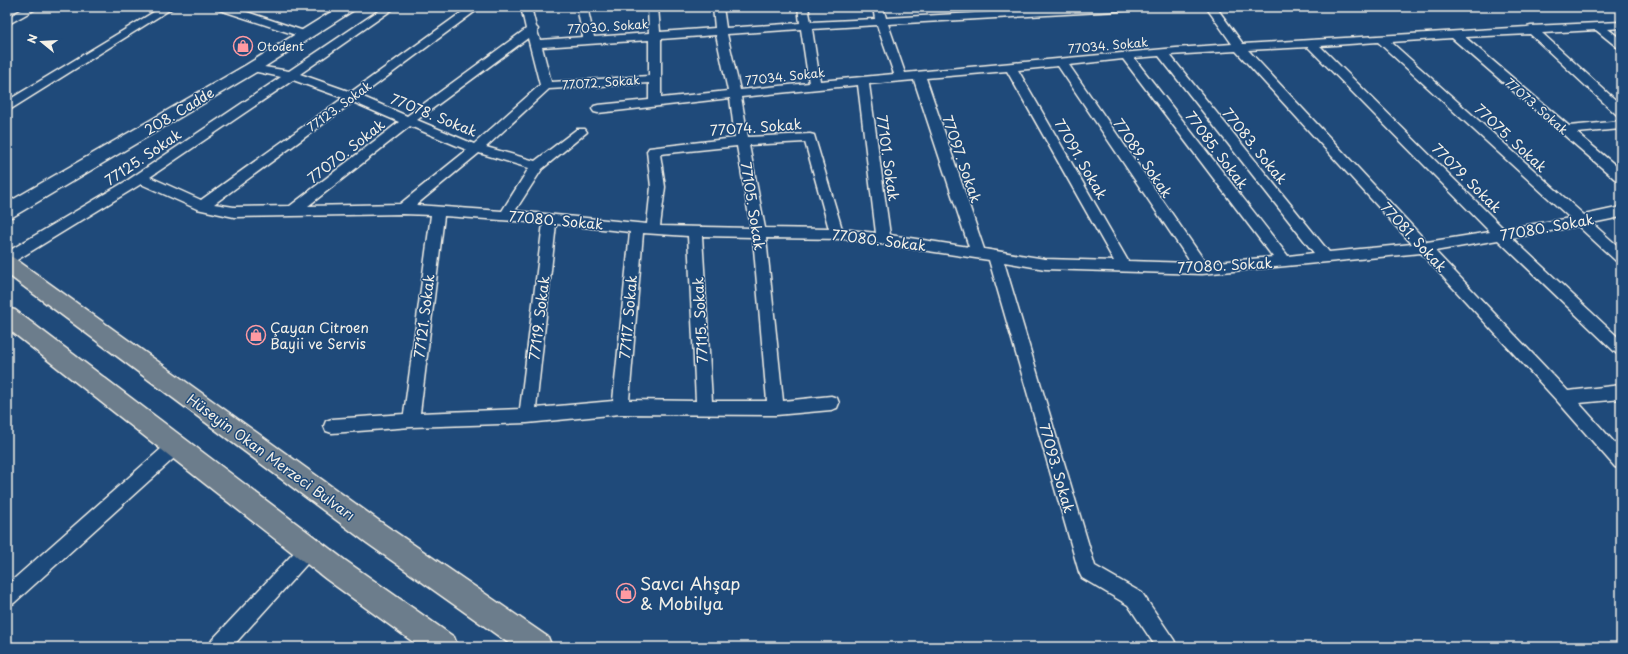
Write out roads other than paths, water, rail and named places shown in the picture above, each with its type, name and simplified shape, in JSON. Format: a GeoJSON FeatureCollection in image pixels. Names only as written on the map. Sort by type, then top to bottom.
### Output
{"type":"FeatureCollection","features":[{"type":"Feature","properties":{"kind":"main road","name":"Hüseyin Okan Merzeci Bulvarı"},"geometry":{"type":"LineString","coordinates":[[7,263],[376,534],[538,647]]}},
{"type":"Feature","properties":{"kind":"main road"},"geometry":{"type":"LineString","coordinates":[[7,316],[336,570],[444,647]]}},
{"type":"Feature","properties":{"kind":"street"},"geometry":{"type":"LineString","coordinates":[[7,22],[34,7]]}},
{"type":"Feature","properties":{"kind":"street"},"geometry":{"type":"LineString","coordinates":[[7,106],[169,7]]}},
{"type":"Feature","properties":{"kind":"street"},"geometry":{"type":"LineString","coordinates":[[221,7],[306,35]]}},
{"type":"Feature","properties":{"kind":"street","name":"208. Cadde"},"geometry":{"type":"LineString","coordinates":[[7,211],[252,68],[349,7]]}},
{"type":"Feature","properties":{"kind":"street","name":"77125. Sokak"},"geometry":{"type":"LineString","coordinates":[[7,260],[140,178],[392,7]]}},
{"type":"Feature","properties":{"kind":"street","name":"77123. Sokak"},"geometry":{"type":"LineString","coordinates":[[202,206],[476,7]]}},
{"type":"Feature","properties":{"kind":"street"},"geometry":{"type":"LineString","coordinates":[[403,209],[476,149],[546,86],[537,44],[526,7]]}},
{"type":"Feature","properties":{"kind":"street"},"geometry":{"type":"LineString","coordinates":[[582,7],[590,40]]}},
{"type":"Feature","properties":{"kind":"street"},"geometry":{"type":"LineString","coordinates":[[653,7],[655,36],[655,102]]}},
{"type":"Feature","properties":{"kind":"street","name":"77105. Sokak"},"geometry":{"type":"LineString","coordinates":[[718,7],[721,31],[735,94],[759,232],[776,408]]}},
{"type":"Feature","properties":{"kind":"street"},"geometry":{"type":"LineString","coordinates":[[802,7],[815,86]]}},
{"type":"Feature","properties":{"kind":"street"},"geometry":{"type":"LineString","coordinates":[[878,7],[881,21],[901,77]]}},
{"type":"Feature","properties":{"kind":"street","name":"77030. Sokak"},"geometry":{"type":"LineString","coordinates":[[537,44],[881,21],[1136,7]]}},
{"type":"Feature","properties":{"kind":"street","name":"77081. Sokak"},"geometry":{"type":"LineString","coordinates":[[1212,7],[1240,48],[1424,248],[1566,398],[1621,462]]}},
{"type":"Feature","properties":{"kind":"street","name":"77034. Sokak"},"geometry":{"type":"LineString","coordinates":[[598,108],[901,77],[1162,53],[1532,29],[1621,25]]}},
{"type":"Feature","properties":{"kind":"street"},"geometry":{"type":"LineString","coordinates":[[1598,26],[1621,45]]}},
{"type":"Feature","properties":{"kind":"street","name":"77070. Sokak"},"geometry":{"type":"LineString","coordinates":[[293,211],[408,121],[533,29]]}},
{"type":"Feature","properties":{"kind":"street"},"geometry":{"type":"LineString","coordinates":[[1532,29],[1621,112]]}},
{"type":"Feature","properties":{"kind":"street","name":"77073. Sokak"},"geometry":{"type":"LineString","coordinates":[[1454,34],[1621,177]]}},
{"type":"Feature","properties":{"kind":"street","name":"77075. Sokak"},"geometry":{"type":"LineString","coordinates":[[1381,39],[1621,258]]}},
{"type":"Feature","properties":{"kind":"street","name":"77079. Sokak"},"geometry":{"type":"LineString","coordinates":[[1311,43],[1501,235],[1621,349]]}},
{"type":"Feature","properties":{"kind":"street","name":"77083. Sokak"},"geometry":{"type":"LineString","coordinates":[[1162,53],[1325,257]]}},
{"type":"Feature","properties":{"kind":"street","name":"77085. Sokak"},"geometry":{"type":"LineString","coordinates":[[1126,56],[1284,261]]}},
{"type":"Feature","properties":{"kind":"street","name":"77089. Sokak"},"geometry":{"type":"LineString","coordinates":[[1061,62],[1202,269]]}},
{"type":"Feature","properties":{"kind":"street","name":"77091. Sokak"},"geometry":{"type":"LineString","coordinates":[[1011,67],[1124,267]]}},
{"type":"Feature","properties":{"kind":"street","name":"77078. Sokak"},"geometry":{"type":"LineString","coordinates":[[252,68],[290,75],[352,97],[476,149],[537,166]]}},
{"type":"Feature","properties":{"kind":"street","name":"77097. Sokak"},"geometry":{"type":"LineString","coordinates":[[919,76],[978,253]]}},
{"type":"Feature","properties":{"kind":"street","name":"77072. Sokak"},"geometry":{"type":"LineString","coordinates":[[546,86],[655,79]]}},
{"type":"Feature","properties":{"kind":"street","name":"77101. Sokak"},"geometry":{"type":"LineString","coordinates":[[863,81],[884,239]]}},
{"type":"Feature","properties":{"kind":"street"},"geometry":{"type":"LineString","coordinates":[[1566,130],[1621,125]]}},
{"type":"Feature","properties":{"kind":"street"},"geometry":{"type":"LineString","coordinates":[[505,216],[537,166],[581,132]]}},
{"type":"Feature","properties":{"kind":"street","name":"77074. Sokak"},"geometry":{"type":"LineString","coordinates":[[653,229],[658,187],[653,151],[742,141],[810,138],[837,234]]}},
{"type":"Feature","properties":{"kind":"street","name":"77080. Sokak"},"geometry":{"type":"LineString","coordinates":[[140,178],[202,206],[234,212],[403,209],[550,219],[653,229],[837,234],[884,239],[995,255],[1045,264],[1202,269],[1424,248],[1580,222],[1621,212]]}},
{"type":"Feature","properties":{"kind":"street","name":"77121. Sokak"},"geometry":{"type":"LineString","coordinates":[[411,420],[438,212]]}},
{"type":"Feature","properties":{"kind":"street","name":"77119. Sokak"},"geometry":{"type":"LineString","coordinates":[[527,416],[550,219]]}},
{"type":"Feature","properties":{"kind":"street","name":"77117. Sokak"},"geometry":{"type":"LineString","coordinates":[[620,407],[637,228]]}},
{"type":"Feature","properties":{"kind":"street","name":"77115. Sokak"},"geometry":{"type":"LineString","coordinates":[[695,231],[704,408]]}},
{"type":"Feature","properties":{"kind":"street","name":"77093. Sokak"},"geometry":{"type":"LineString","coordinates":[[995,255],[1088,572],[1135,599],[1167,647]]}},
{"type":"Feature","properties":{"kind":"street"},"geometry":{"type":"LineString","coordinates":[[1566,398],[1621,392]]}},
{"type":"Feature","properties":{"kind":"street"},"geometry":{"type":"LineString","coordinates":[[332,426],[411,420],[527,416],[620,407],[776,408],[831,403]]}},
{"type":"Feature","properties":{"kind":"street"},"geometry":{"type":"LineString","coordinates":[[7,596],[176,446]]}},
{"type":"Feature","properties":{"kind":"street"},"geometry":{"type":"LineString","coordinates":[[219,647],[309,549]]}},
{"type":"Feature","properties":{"kind":"place","name":"Otodent"},"geometry":{"type":"Point","coordinates":[243,46]}},
{"type":"Feature","properties":{"kind":"place","name":"Çayan Citroen Bayii ve Servis"},"geometry":{"type":"Point","coordinates":[256,335]}},
{"type":"Feature","properties":{"kind":"place","name":"Savcı Ahşap & Mobilya"},"geometry":{"type":"Point","coordinates":[626,593]}}]}
